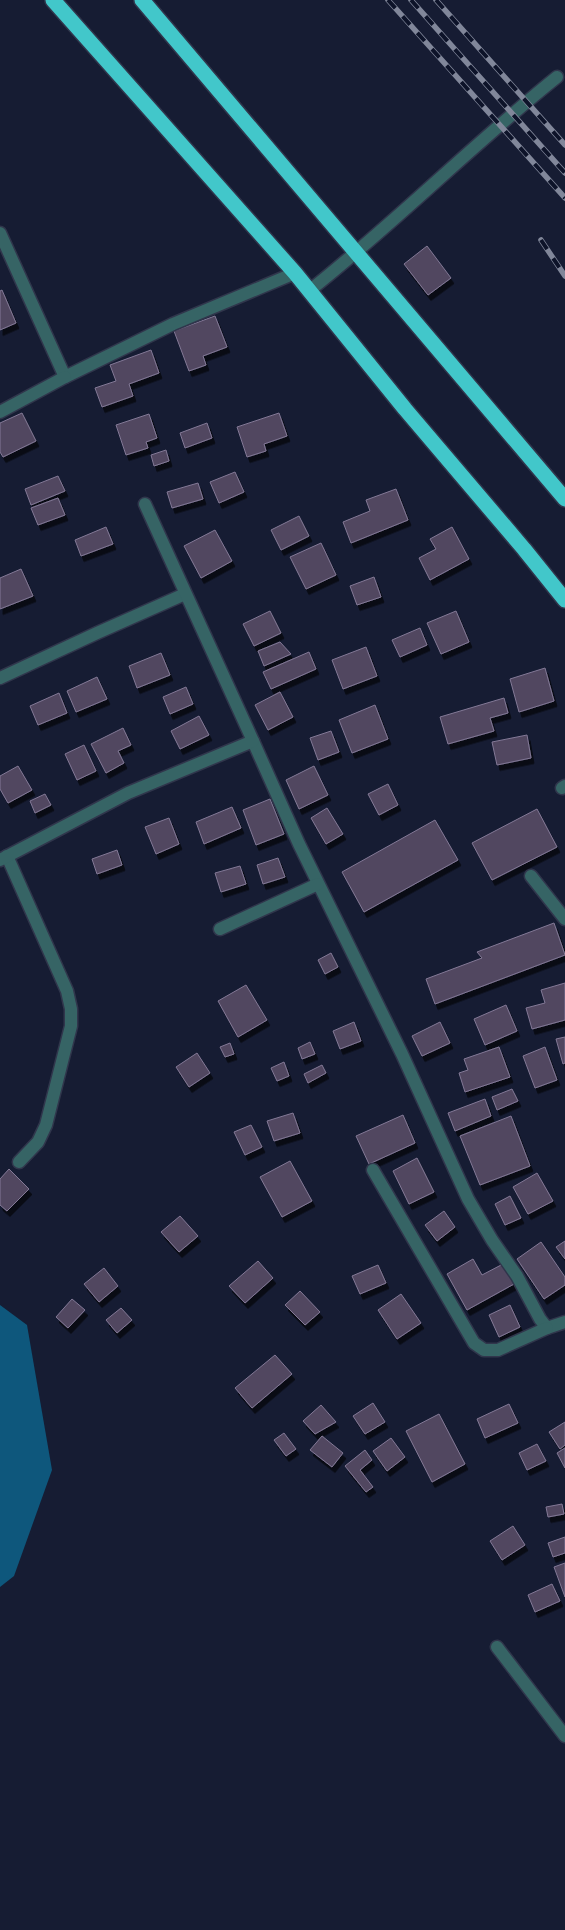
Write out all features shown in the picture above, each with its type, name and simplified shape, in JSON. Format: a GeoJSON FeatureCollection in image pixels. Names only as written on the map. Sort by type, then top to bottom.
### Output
{"type":"FeatureCollection","features":[{"type":"Feature","properties":{"kind":"highway"},"geometry":{"type":"LineString","coordinates":[[53,0],[295,273],[405,409],[565,600]]}},
{"type":"Feature","properties":{"kind":"highway"},"geometry":{"type":"LineString","coordinates":[[142,0],[565,499]]}},
{"type":"Feature","properties":{"kind":"street"},"geometry":{"type":"LineString","coordinates":[[309,291],[357,254],[500,124],[557,77]]}},
{"type":"Feature","properties":{"kind":"street"},"geometry":{"type":"LineString","coordinates":[[0,233],[65,377]]}},
{"type":"Feature","properties":{"kind":"street"},"geometry":{"type":"LineString","coordinates":[[0,412],[65,377],[173,324],[295,273]]}},
{"type":"Feature","properties":{"kind":"street"},"geometry":{"type":"LineString","coordinates":[[145,504],[318,884],[402,1054],[468,1199],[492,1240],[517,1276],[547,1328]]}},
{"type":"Feature","properties":{"kind":"street"},"geometry":{"type":"LineString","coordinates":[[0,678],[185,594]]}},
{"type":"Feature","properties":{"kind":"street"},"geometry":{"type":"LineString","coordinates":[[19,1162],[38,1142],[46,1125],[71,1026],[71,1009],[67,991],[4,858],[128,793],[253,741]]}},
{"type":"Feature","properties":{"kind":"street"},"geometry":{"type":"LineString","coordinates":[[532,876],[565,919]]}},
{"type":"Feature","properties":{"kind":"street"},"geometry":{"type":"LineString","coordinates":[[220,929],[318,884]]}},
{"type":"Feature","properties":{"kind":"street"},"geometry":{"type":"LineString","coordinates":[[374,1170],[474,1343],[484,1350],[498,1350],[565,1322]]}},
{"type":"Feature","properties":{"kind":"street"},"geometry":{"type":"LineString","coordinates":[[497,1647],[565,1736]]}},
{"type":"Feature","properties":{"kind":"water"},"geometry":{"type":"Polygon","coordinates":[[[0,1305],[27,1325],[52,1470],[14,1576],[0,1587],[0,1305]]]}},
{"type":"Feature","properties":{"kind":"building"},"geometry":{"type":"Polygon","coordinates":[[[427,246],[451,278],[428,295],[404,264],[427,246]]]}},
{"type":"Feature","properties":{"kind":"building"},"geometry":{"type":"Polygon","coordinates":[[[2,290],[16,323],[0,330],[0,291],[2,290]]]}},
{"type":"Feature","properties":{"kind":"building"},"geometry":{"type":"Polygon","coordinates":[[[215,316],[227,347],[203,356],[206,365],[189,371],[174,331],[215,316]]]}},
{"type":"Feature","properties":{"kind":"building"},"geometry":{"type":"Polygon","coordinates":[[[151,350],[159,373],[129,384],[133,396],[102,407],[95,388],[116,381],[110,365],[151,350]]]}},
{"type":"Feature","properties":{"kind":"building"},"geometry":{"type":"Polygon","coordinates":[[[22,413],[36,441],[3,457],[0,452],[0,423],[22,413]]]}},
{"type":"Feature","properties":{"kind":"building"},"geometry":{"type":"Polygon","coordinates":[[[279,413],[287,436],[264,444],[266,451],[247,457],[237,427],[279,413]]]}},
{"type":"Feature","properties":{"kind":"building"},"geometry":{"type":"Polygon","coordinates":[[[149,414],[157,438],[146,442],[148,448],[126,455],[116,425],[149,414]]]}},
{"type":"Feature","properties":{"kind":"building"},"geometry":{"type":"Polygon","coordinates":[[[207,423],[212,438],[185,448],[180,433],[207,423]]]}},
{"type":"Feature","properties":{"kind":"building"},"geometry":{"type":"Polygon","coordinates":[[[166,450],[169,461],[154,466],[151,455],[166,450]]]}},
{"type":"Feature","properties":{"kind":"building"},"geometry":{"type":"Polygon","coordinates":[[[235,472],[244,492],[219,503],[210,482],[235,472]]]}},
{"type":"Feature","properties":{"kind":"building"},"geometry":{"type":"Polygon","coordinates":[[[58,476],[65,491],[31,505],[25,489],[58,476]]]}},
{"type":"Feature","properties":{"kind":"building"},"geometry":{"type":"Polygon","coordinates":[[[198,483],[203,499],[172,508],[167,492],[198,483]]]}},
{"type":"Feature","properties":{"kind":"building"},"geometry":{"type":"Polygon","coordinates":[[[396,489],[408,520],[351,543],[343,522],[370,511],[366,500],[396,489]]]}},
{"type":"Feature","properties":{"kind":"building"},"geometry":{"type":"Polygon","coordinates":[[[58,498],[65,515],[38,525],[31,508],[58,498]]]}},
{"type":"Feature","properties":{"kind":"building"},"geometry":{"type":"Polygon","coordinates":[[[299,516],[309,536],[281,550],[271,530],[299,516]]]}},
{"type":"Feature","properties":{"kind":"building"},"geometry":{"type":"Polygon","coordinates":[[[106,527],[113,544],[81,556],[75,540],[106,527]]]}},
{"type":"Feature","properties":{"kind":"building"},"geometry":{"type":"Polygon","coordinates":[[[452,527],[469,559],[430,580],[419,558],[436,549],[430,539],[452,527]]]}},
{"type":"Feature","properties":{"kind":"building"},"geometry":{"type":"Polygon","coordinates":[[[215,530],[232,561],[201,578],[184,546],[215,530]]]}},
{"type":"Feature","properties":{"kind":"building"},"geometry":{"type":"Polygon","coordinates":[[[321,543],[336,575],[306,589],[290,557],[321,543]]]}},
{"type":"Feature","properties":{"kind":"building"},"geometry":{"type":"Polygon","coordinates":[[[21,569],[33,596],[0,609],[0,578],[21,569]]]}},
{"type":"Feature","properties":{"kind":"building"},"geometry":{"type":"Polygon","coordinates":[[[374,577],[381,597],[357,605],[350,586],[374,577]]]}},
{"type":"Feature","properties":{"kind":"building"},"geometry":{"type":"Polygon","coordinates":[[[270,611],[281,633],[254,646],[243,624],[270,611]]]}},
{"type":"Feature","properties":{"kind":"building"},"geometry":{"type":"Polygon","coordinates":[[[456,611],[469,642],[441,654],[427,623],[456,611]]]}},
{"type":"Feature","properties":{"kind":"building"},"geometry":{"type":"Polygon","coordinates":[[[420,628],[427,645],[400,657],[392,640],[420,628]]]}},
{"type":"Feature","properties":{"kind":"building"},"geometry":{"type":"Polygon","coordinates":[[[280,642],[291,654],[264,666],[258,651],[280,642]]]}},
{"type":"Feature","properties":{"kind":"building"},"geometry":{"type":"Polygon","coordinates":[[[366,647],[377,676],[343,689],[332,660],[366,647]]]}},
{"type":"Feature","properties":{"kind":"building"},"geometry":{"type":"Polygon","coordinates":[[[309,652],[316,669],[271,689],[263,672],[309,652]]]}},
{"type":"Feature","properties":{"kind":"building"},"geometry":{"type":"Polygon","coordinates":[[[161,653],[170,675],[137,688],[129,666],[161,653]]]}},
{"type":"Feature","properties":{"kind":"building"},"geometry":{"type":"Polygon","coordinates":[[[545,668],[554,701],[519,712],[510,679],[545,668]]]}},
{"type":"Feature","properties":{"kind":"building"},"geometry":{"type":"Polygon","coordinates":[[[97,677],[107,699],[76,712],[67,691],[97,677]]]}},
{"type":"Feature","properties":{"kind":"building"},"geometry":{"type":"Polygon","coordinates":[[[186,687],[193,704],[170,714],[163,697],[186,687]]]}},
{"type":"Feature","properties":{"kind":"building"},"geometry":{"type":"Polygon","coordinates":[[[280,692],[293,717],[268,730],[255,705],[280,692]]]}},
{"type":"Feature","properties":{"kind":"building"},"geometry":{"type":"Polygon","coordinates":[[[59,693],[67,713],[38,725],[30,706],[59,693]]]}},
{"type":"Feature","properties":{"kind":"building"},"geometry":{"type":"Polygon","coordinates":[[[504,698],[508,713],[490,718],[494,731],[448,744],[440,717],[504,698]]]}},
{"type":"Feature","properties":{"kind":"building"},"geometry":{"type":"Polygon","coordinates":[[[375,705],[388,739],[352,753],[339,720],[375,705]]]}},
{"type":"Feature","properties":{"kind":"building"},"geometry":{"type":"Polygon","coordinates":[[[199,716],[209,735],[180,749],[171,731],[199,716]]]}},
{"type":"Feature","properties":{"kind":"building"},"geometry":{"type":"Polygon","coordinates":[[[123,728],[131,745],[118,751],[124,763],[106,773],[91,744],[123,728]]]}},
{"type":"Feature","properties":{"kind":"building"},"geometry":{"type":"Polygon","coordinates":[[[331,731],[339,752],[318,760],[310,738],[331,731]]]}},
{"type":"Feature","properties":{"kind":"building"},"geometry":{"type":"Polygon","coordinates":[[[527,735],[531,758],[497,765],[492,742],[527,735]]]}},
{"type":"Feature","properties":{"kind":"building"},"geometry":{"type":"Polygon","coordinates":[[[84,745],[96,771],[77,780],[65,754],[84,745]]]}},
{"type":"Feature","properties":{"kind":"building"},"geometry":{"type":"Polygon","coordinates":[[[18,766],[32,790],[8,803],[0,789],[0,776],[18,766]]]}},
{"type":"Feature","properties":{"kind":"building"},"geometry":{"type":"Polygon","coordinates":[[[314,766],[328,795],[299,809],[286,780],[314,766]]]}},
{"type":"Feature","properties":{"kind":"building"},"geometry":{"type":"Polygon","coordinates":[[[388,784],[398,805],[379,815],[368,794],[388,784]]]}},
{"type":"Feature","properties":{"kind":"building"},"geometry":{"type":"Polygon","coordinates":[[[45,794],[51,805],[35,813],[30,801],[45,794]]]}},
{"type":"Feature","properties":{"kind":"building"},"geometry":{"type":"Polygon","coordinates":[[[270,799],[284,834],[256,845],[243,810],[270,799]]]}},
{"type":"Feature","properties":{"kind":"building"},"geometry":{"type":"Polygon","coordinates":[[[232,807],[241,828],[204,844],[196,822],[232,807]]]}},
{"type":"Feature","properties":{"kind":"building"},"geometry":{"type":"Polygon","coordinates":[[[327,808],[343,834],[326,844],[311,818],[327,808]]]}},
{"type":"Feature","properties":{"kind":"building"},"geometry":{"type":"Polygon","coordinates":[[[537,809],[557,847],[492,880],[472,843],[537,809]]]}},
{"type":"Feature","properties":{"kind":"building"},"geometry":{"type":"Polygon","coordinates":[[[169,818],[179,844],[156,854],[145,827],[169,818]]]}},
{"type":"Feature","properties":{"kind":"building"},"geometry":{"type":"Polygon","coordinates":[[[435,820],[458,860],[364,912],[342,872],[435,820]]]}},
{"type":"Feature","properties":{"kind":"building"},"geometry":{"type":"Polygon","coordinates":[[[117,850],[122,865],[97,874],[92,859],[117,850]]]}},
{"type":"Feature","properties":{"kind":"building"},"geometry":{"type":"Polygon","coordinates":[[[278,858],[285,877],[263,884],[257,865],[278,858]]]}},
{"type":"Feature","properties":{"kind":"building"},"geometry":{"type":"Polygon","coordinates":[[[240,866],[246,884],[221,892],[215,873],[240,866]]]}},
{"type":"Feature","properties":{"kind":"building"},"geometry":{"type":"Polygon","coordinates":[[[554,923],[565,955],[435,1004],[426,979],[482,958],[477,952],[554,923]]]}},
{"type":"Feature","properties":{"kind":"building"},"geometry":{"type":"Polygon","coordinates":[[[331,953],[338,967],[325,974],[318,960],[331,953]]]}},
{"type":"Feature","properties":{"kind":"building"},"geometry":{"type":"Polygon","coordinates":[[[565,983],[565,1020],[532,1029],[526,1008],[545,1003],[541,990],[565,983]]]}},
{"type":"Feature","properties":{"kind":"building"},"geometry":{"type":"Polygon","coordinates":[[[246,985],[267,1020],[238,1037],[218,1001],[246,985]]]}},
{"type":"Feature","properties":{"kind":"building"},"geometry":{"type":"Polygon","coordinates":[[[506,1005],[517,1031],[485,1045],[474,1019],[506,1005]]]}},
{"type":"Feature","properties":{"kind":"building"},"geometry":{"type":"Polygon","coordinates":[[[354,1022],[361,1041],[340,1049],[333,1031],[354,1022]]]}},
{"type":"Feature","properties":{"kind":"building"},"geometry":{"type":"Polygon","coordinates":[[[440,1022],[450,1043],[422,1056],[412,1036],[440,1022]]]}},
{"type":"Feature","properties":{"kind":"building"},"geometry":{"type":"Polygon","coordinates":[[[565,1037],[565,1063],[563,1064],[556,1039],[565,1037]]]}},
{"type":"Feature","properties":{"kind":"building"},"geometry":{"type":"Polygon","coordinates":[[[310,1042],[315,1054],[302,1059],[298,1048],[310,1042]]]}},
{"type":"Feature","properties":{"kind":"building"},"geometry":{"type":"Polygon","coordinates":[[[230,1043],[234,1054],[225,1057],[220,1047],[230,1043]]]}},
{"type":"Feature","properties":{"kind":"building"},"geometry":{"type":"Polygon","coordinates":[[[499,1047],[510,1077],[465,1092],[459,1073],[468,1070],[464,1059],[499,1047]]]}},
{"type":"Feature","properties":{"kind":"building"},"geometry":{"type":"Polygon","coordinates":[[[545,1047],[557,1080],[535,1088],[523,1056],[545,1047]]]}},
{"type":"Feature","properties":{"kind":"building"},"geometry":{"type":"Polygon","coordinates":[[[197,1053],[210,1073],[189,1087],[176,1067],[197,1053]]]}},
{"type":"Feature","properties":{"kind":"building"},"geometry":{"type":"Polygon","coordinates":[[[284,1062],[289,1076],[277,1081],[271,1068],[284,1062]]]}},
{"type":"Feature","properties":{"kind":"building"},"geometry":{"type":"Polygon","coordinates":[[[322,1065],[326,1073],[308,1083],[304,1074],[322,1065]]]}},
{"type":"Feature","properties":{"kind":"building"},"geometry":{"type":"Polygon","coordinates":[[[512,1089],[518,1101],[497,1110],[492,1097],[512,1089]]]}},
{"type":"Feature","properties":{"kind":"building"},"geometry":{"type":"Polygon","coordinates":[[[485,1099],[491,1116],[455,1131],[448,1113],[485,1099]]]}},
{"type":"Feature","properties":{"kind":"building"},"geometry":{"type":"Polygon","coordinates":[[[293,1113],[300,1133],[274,1141],[267,1121],[293,1113]]]}},
{"type":"Feature","properties":{"kind":"building"},"geometry":{"type":"Polygon","coordinates":[[[403,1115],[415,1143],[369,1164],[356,1136],[403,1115]]]}},
{"type":"Feature","properties":{"kind":"building"},"geometry":{"type":"Polygon","coordinates":[[[511,1116],[530,1166],[480,1185],[460,1136],[511,1116]]]}},
{"type":"Feature","properties":{"kind":"building"},"geometry":{"type":"Polygon","coordinates":[[[251,1125],[262,1147],[245,1155],[234,1132],[251,1125]]]}},
{"type":"Feature","properties":{"kind":"building"},"geometry":{"type":"Polygon","coordinates":[[[417,1158],[434,1192],[409,1204],[393,1171],[417,1158]]]}},
{"type":"Feature","properties":{"kind":"building"},"geometry":{"type":"Polygon","coordinates":[[[290,1161],[312,1201],[282,1217],[260,1177],[290,1161]]]}},
{"type":"Feature","properties":{"kind":"building"},"geometry":{"type":"Polygon","coordinates":[[[9,1169],[29,1189],[7,1211],[0,1205],[0,1179],[9,1169]]]}},
{"type":"Feature","properties":{"kind":"building"},"geometry":{"type":"Polygon","coordinates":[[[537,1173],[553,1201],[528,1214],[513,1187],[537,1173]]]}},
{"type":"Feature","properties":{"kind":"building"},"geometry":{"type":"Polygon","coordinates":[[[510,1196],[521,1218],[505,1225],[495,1204],[510,1196]]]}},
{"type":"Feature","properties":{"kind":"building"},"geometry":{"type":"Polygon","coordinates":[[[444,1211],[455,1227],[437,1241],[425,1225],[444,1211]]]}},
{"type":"Feature","properties":{"kind":"building"},"geometry":{"type":"Polygon","coordinates":[[[180,1216],[198,1236],[179,1252],[161,1232],[180,1216]]]}},
{"type":"Feature","properties":{"kind":"building"},"geometry":{"type":"Polygon","coordinates":[[[565,1241],[565,1259],[556,1247],[565,1241]]]}},
{"type":"Feature","properties":{"kind":"building"},"geometry":{"type":"Polygon","coordinates":[[[541,1242],[565,1277],[565,1285],[544,1299],[517,1259],[541,1242]]]}},
{"type":"Feature","properties":{"kind":"building"},"geometry":{"type":"Polygon","coordinates":[[[473,1259],[482,1275],[503,1264],[514,1284],[467,1310],[447,1274],[473,1259]]]}},
{"type":"Feature","properties":{"kind":"building"},"geometry":{"type":"Polygon","coordinates":[[[258,1261],[273,1278],[245,1303],[229,1286],[258,1261]]]}},
{"type":"Feature","properties":{"kind":"building"},"geometry":{"type":"Polygon","coordinates":[[[378,1265],[386,1283],[360,1294],[352,1276],[378,1265]]]}},
{"type":"Feature","properties":{"kind":"building"},"geometry":{"type":"Polygon","coordinates":[[[104,1268],[118,1286],[99,1302],[84,1284],[104,1268]]]}},
{"type":"Feature","properties":{"kind":"building"},"geometry":{"type":"Polygon","coordinates":[[[300,1291],[320,1312],[305,1325],[285,1305],[300,1291]]]}},
{"type":"Feature","properties":{"kind":"building"},"geometry":{"type":"Polygon","coordinates":[[[401,1294],[421,1323],[397,1339],[378,1310],[401,1294]]]}},
{"type":"Feature","properties":{"kind":"building"},"geometry":{"type":"Polygon","coordinates":[[[72,1299],[85,1310],[68,1328],[56,1317],[72,1299]]]}},
{"type":"Feature","properties":{"kind":"building"},"geometry":{"type":"Polygon","coordinates":[[[510,1305],[520,1327],[499,1337],[489,1315],[510,1305]]]}},
{"type":"Feature","properties":{"kind":"building"},"geometry":{"type":"Polygon","coordinates":[[[121,1308],[132,1320],[117,1333],[106,1320],[121,1308]]]}},
{"type":"Feature","properties":{"kind":"building"},"geometry":{"type":"Polygon","coordinates":[[[275,1355],[292,1374],[252,1408],[235,1388],[275,1355]]]}},
{"type":"Feature","properties":{"kind":"building"},"geometry":{"type":"Polygon","coordinates":[[[373,1403],[385,1422],[365,1434],[353,1416],[373,1403]]]}},
{"type":"Feature","properties":{"kind":"building"},"geometry":{"type":"Polygon","coordinates":[[[509,1404],[518,1423],[485,1438],[477,1419],[509,1404]]]}},
{"type":"Feature","properties":{"kind":"building"},"geometry":{"type":"Polygon","coordinates":[[[321,1405],[336,1422],[315,1434],[303,1421],[321,1405]]]}},
{"type":"Feature","properties":{"kind":"building"},"geometry":{"type":"Polygon","coordinates":[[[439,1414],[465,1464],[432,1482],[406,1431],[439,1414]]]}},
{"type":"Feature","properties":{"kind":"building"},"geometry":{"type":"Polygon","coordinates":[[[565,1422],[565,1445],[560,1449],[549,1432],[565,1422]]]}},
{"type":"Feature","properties":{"kind":"building"},"geometry":{"type":"Polygon","coordinates":[[[284,1433],[296,1449],[286,1456],[274,1440],[284,1433]]]}},
{"type":"Feature","properties":{"kind":"building"},"geometry":{"type":"Polygon","coordinates":[[[322,1436],[343,1453],[332,1467],[310,1450],[322,1436]]]}},
{"type":"Feature","properties":{"kind":"building"},"geometry":{"type":"Polygon","coordinates":[[[391,1438],[405,1457],[387,1471],[373,1451],[391,1438]]]}},
{"type":"Feature","properties":{"kind":"building"},"geometry":{"type":"Polygon","coordinates":[[[537,1444],[546,1461],[527,1470],[519,1453],[537,1444]]]}},
{"type":"Feature","properties":{"kind":"building"},"geometry":{"type":"Polygon","coordinates":[[[565,1448],[565,1468],[557,1453],[565,1448]]]}},
{"type":"Feature","properties":{"kind":"building"},"geometry":{"type":"Polygon","coordinates":[[[365,1450],[372,1460],[360,1470],[373,1487],[366,1492],[345,1466],[365,1450]]]}},
{"type":"Feature","properties":{"kind":"building"},"geometry":{"type":"Polygon","coordinates":[[[562,1504],[564,1514],[548,1517],[546,1507],[562,1504]]]}},
{"type":"Feature","properties":{"kind":"building"},"geometry":{"type":"Polygon","coordinates":[[[513,1526],[525,1545],[502,1560],[490,1541],[513,1526]]]}},
{"type":"Feature","properties":{"kind":"building"},"geometry":{"type":"Polygon","coordinates":[[[565,1537],[565,1553],[553,1557],[548,1543],[565,1537]]]}},
{"type":"Feature","properties":{"kind":"building"},"geometry":{"type":"Polygon","coordinates":[[[565,1563],[565,1597],[554,1567],[565,1563]]]}},
{"type":"Feature","properties":{"kind":"building"},"geometry":{"type":"Polygon","coordinates":[[[552,1584],[560,1601],[535,1612],[528,1595],[552,1584]]]}},
{"type":"Feature","properties":{"kind":"railway"},"geometry":{"type":"LineString","coordinates":[[388,0],[565,198]]}},
{"type":"Feature","properties":{"kind":"railway"},"geometry":{"type":"LineString","coordinates":[[411,0],[565,173]]}},
{"type":"Feature","properties":{"kind":"railway"},"geometry":{"type":"LineString","coordinates":[[436,0],[565,145]]}},
{"type":"Feature","properties":{"kind":"railway"},"geometry":{"type":"LineString","coordinates":[[541,240],[565,276]]}}]}
